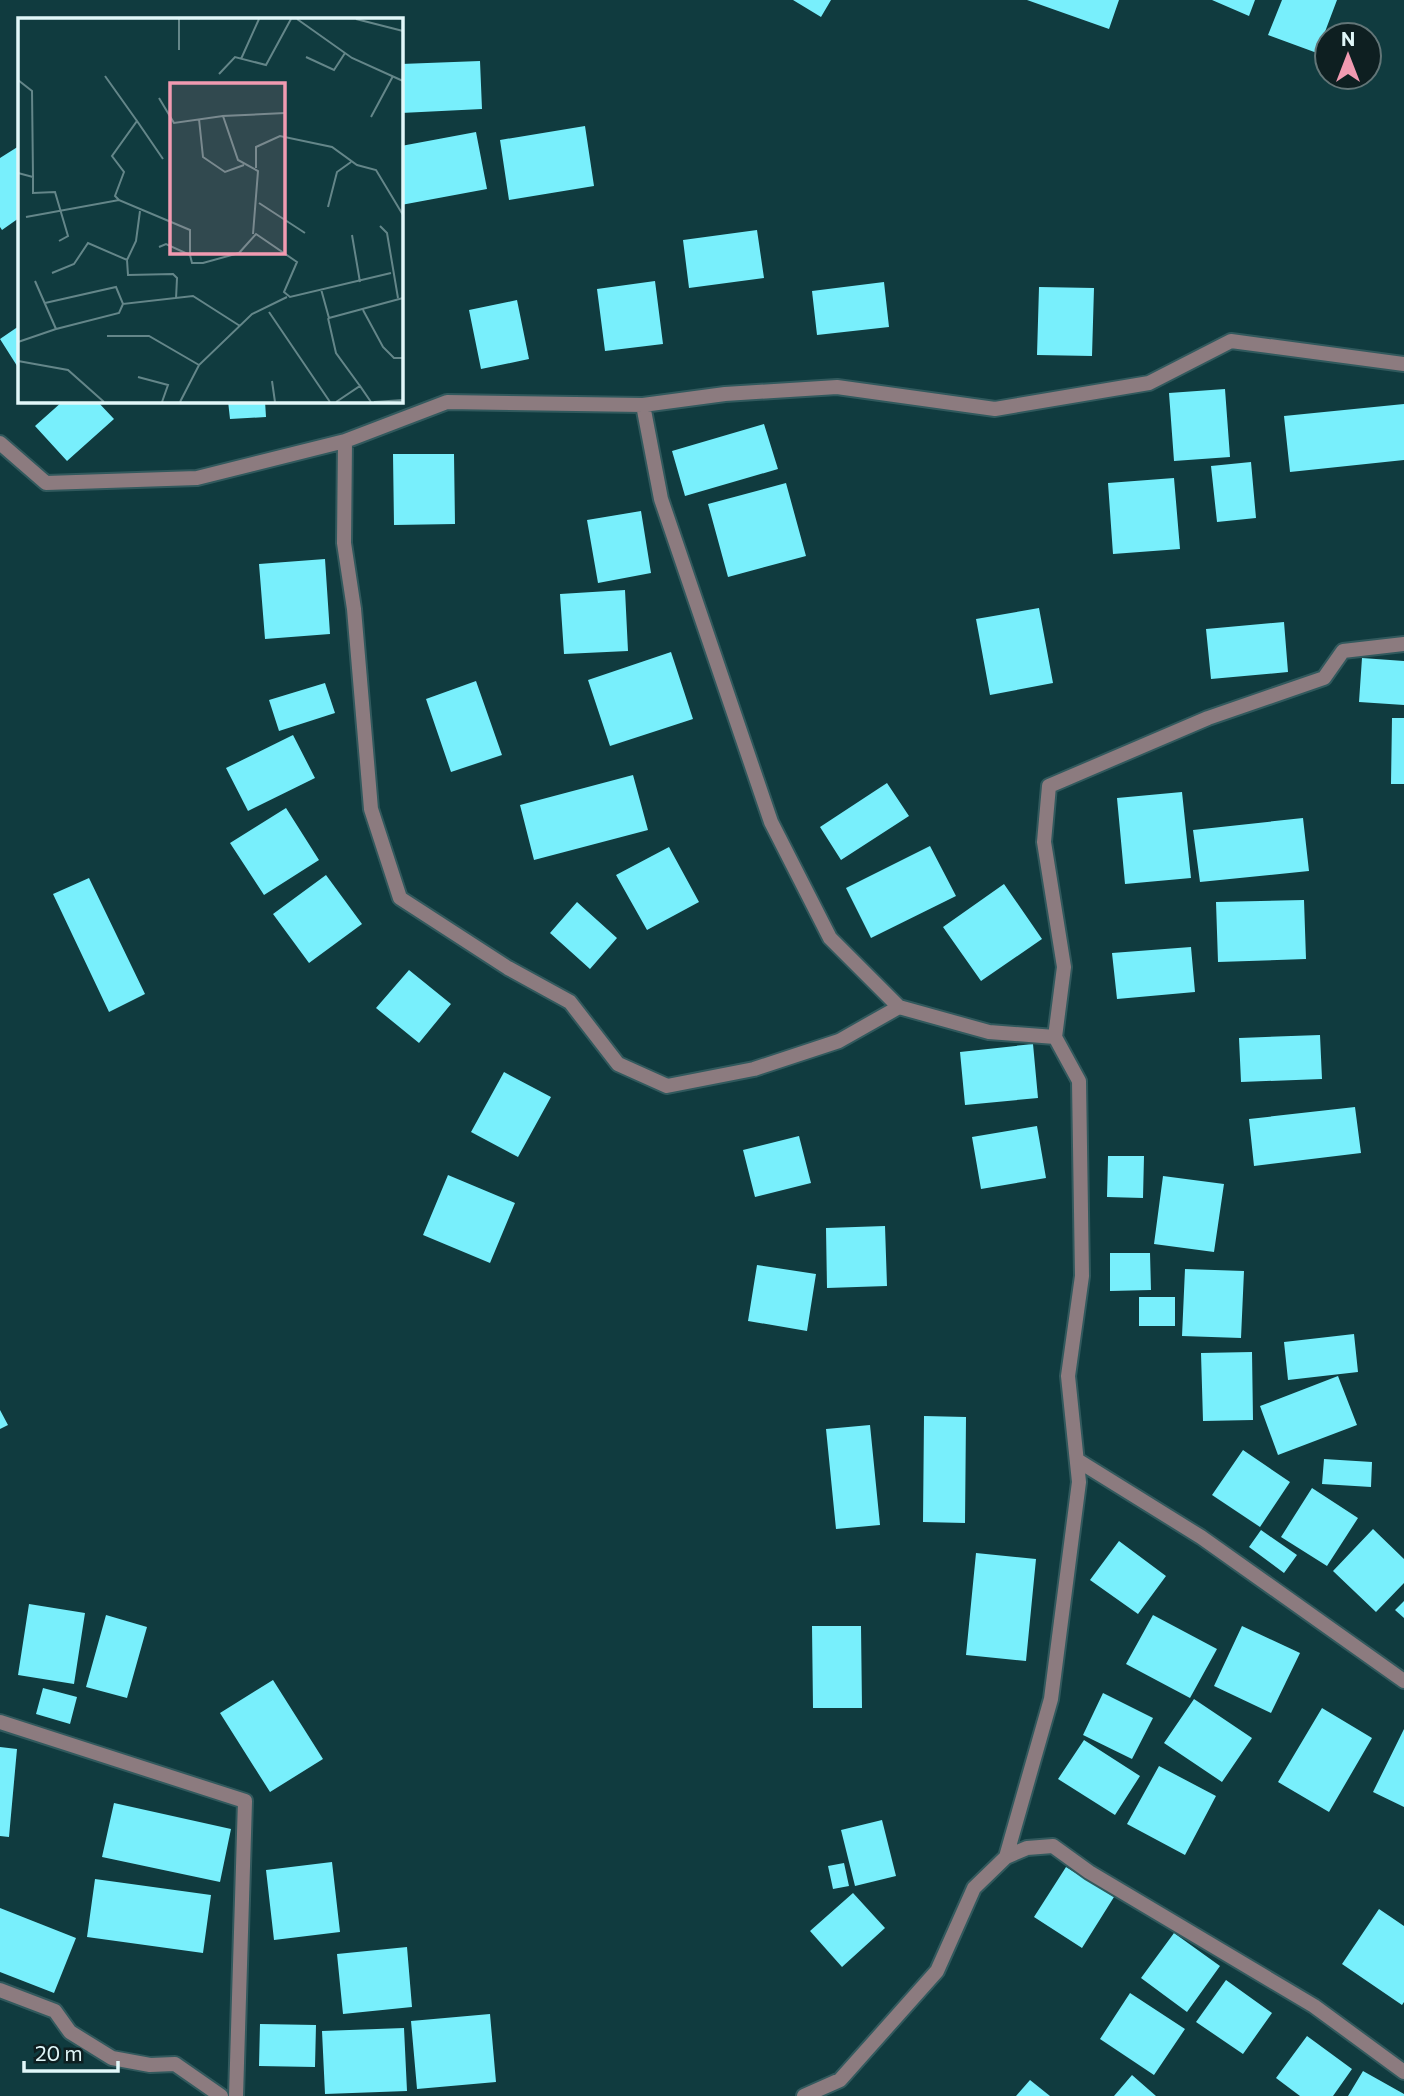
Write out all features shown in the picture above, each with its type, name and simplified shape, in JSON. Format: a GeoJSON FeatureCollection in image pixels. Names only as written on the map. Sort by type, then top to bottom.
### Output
{"type":"FeatureCollection","features":[{"type":"Feature","properties":{"kind":"street"},"geometry":{"type":"LineString","coordinates":[[0,443],[46,483],[197,478],[345,441],[447,402],[642,405],[725,394],[837,387],[995,409],[1149,383],[1231,341],[1404,364]]}},
{"type":"Feature","properties":{"kind":"street"},"geometry":{"type":"LineString","coordinates":[[642,405],[661,499],[771,822],[830,938],[899,1007],[989,1032],[1055,1037]]}},
{"type":"Feature","properties":{"kind":"street"},"geometry":{"type":"LineString","coordinates":[[345,441],[344,543],[354,609],[371,809],[400,898],[508,968],[570,1002],[618,1064],[667,1086],[754,1069],[839,1041],[899,1007]]}},
{"type":"Feature","properties":{"kind":"street"},"geometry":{"type":"LineString","coordinates":[[1006,1857],[1051,1699],[1079,1482],[1068,1376],[1082,1276],[1079,1081],[1055,1037],[1064,967],[1044,842],[1049,786],[1208,718],[1324,678],[1343,651],[1404,644]]}},
{"type":"Feature","properties":{"kind":"street"},"geometry":{"type":"LineString","coordinates":[[1077,1460],[1201,1537],[1404,1681]]}},
{"type":"Feature","properties":{"kind":"street"},"geometry":{"type":"LineString","coordinates":[[0,1723],[245,1801],[236,2096]]}},
{"type":"Feature","properties":{"kind":"street"},"geometry":{"type":"LineString","coordinates":[[804,2096],[840,2080],[937,1971],[974,1888],[1006,1857],[1027,1848],[1053,1846],[1089,1872],[1314,2006],[1404,2072]]}},
{"type":"Feature","properties":{"kind":"street"},"geometry":{"type":"LineString","coordinates":[[0,1990],[55,2011],[70,2032],[112,2058],[150,2066],[175,2064],[221,2096]]}},
{"type":"Feature","properties":{"kind":"building"},"geometry":{"type":"Polygon","coordinates":[[[793,0],[831,0],[821,17],[793,0]]]}},
{"type":"Feature","properties":{"kind":"building"},"geometry":{"type":"Polygon","coordinates":[[[1027,0],[1119,0],[1109,29],[1027,0]]]}},
{"type":"Feature","properties":{"kind":"building"},"geometry":{"type":"Polygon","coordinates":[[[1212,0],[1255,0],[1249,16],[1212,0]]]}},
{"type":"Feature","properties":{"kind":"building"},"geometry":{"type":"Polygon","coordinates":[[[1282,0],[1337,0],[1329,21],[1313,21],[1313,52],[1268,35],[1282,0]]]}},
{"type":"Feature","properties":{"kind":"building"},"geometry":{"type":"Polygon","coordinates":[[[480,61],[482,109],[402,113],[402,64],[480,61]]]}},
{"type":"Feature","properties":{"kind":"building"},"geometry":{"type":"Polygon","coordinates":[[[585,126],[594,186],[509,200],[500,140],[585,126]]]}},
{"type":"Feature","properties":{"kind":"building"},"geometry":{"type":"Polygon","coordinates":[[[476,132],[487,189],[402,205],[402,146],[476,132]]]}},
{"type":"Feature","properties":{"kind":"building"},"geometry":{"type":"Polygon","coordinates":[[[18,147],[18,219],[2,230],[0,227],[0,158],[18,147]]]}},
{"type":"Feature","properties":{"kind":"building"},"geometry":{"type":"Polygon","coordinates":[[[757,230],[764,278],[689,288],[683,240],[757,230]]]}},
{"type":"Feature","properties":{"kind":"building"},"geometry":{"type":"Polygon","coordinates":[[[655,281],[663,344],[605,351],[597,289],[655,281]]]}},
{"type":"Feature","properties":{"kind":"building"},"geometry":{"type":"Polygon","coordinates":[[[884,282],[889,327],[817,335],[812,291],[884,282]]]}},
{"type":"Feature","properties":{"kind":"building"},"geometry":{"type":"Polygon","coordinates":[[[1039,287],[1094,288],[1092,356],[1037,355],[1039,287]]]}},
{"type":"Feature","properties":{"kind":"building"},"geometry":{"type":"Polygon","coordinates":[[[517,300],[529,359],[481,369],[469,310],[517,300]]]}},
{"type":"Feature","properties":{"kind":"building"},"geometry":{"type":"Polygon","coordinates":[[[18,327],[18,367],[0,339],[18,327]]]}},
{"type":"Feature","properties":{"kind":"building"},"geometry":{"type":"Polygon","coordinates":[[[1225,389],[1230,457],[1174,461],[1169,393],[1225,389]]]}},
{"type":"Feature","properties":{"kind":"building"},"geometry":{"type":"Polygon","coordinates":[[[62,402],[98,402],[114,419],[67,461],[35,426],[62,402]]]}},
{"type":"Feature","properties":{"kind":"building"},"geometry":{"type":"Polygon","coordinates":[[[228,402],[265,402],[266,417],[230,419],[228,402]]]}},
{"type":"Feature","properties":{"kind":"building"},"geometry":{"type":"Polygon","coordinates":[[[1404,404],[1404,460],[1290,472],[1284,416],[1404,404]]]}},
{"type":"Feature","properties":{"kind":"building"},"geometry":{"type":"Polygon","coordinates":[[[764,424],[778,469],[685,496],[672,451],[764,424]]]}},
{"type":"Feature","properties":{"kind":"building"},"geometry":{"type":"Polygon","coordinates":[[[393,454],[454,454],[455,524],[394,525],[393,454]]]}},
{"type":"Feature","properties":{"kind":"building"},"geometry":{"type":"Polygon","coordinates":[[[1251,462],[1256,518],[1217,522],[1211,466],[1251,462]]]}},
{"type":"Feature","properties":{"kind":"building"},"geometry":{"type":"Polygon","coordinates":[[[1174,478],[1180,549],[1113,554],[1108,483],[1174,478]]]}},
{"type":"Feature","properties":{"kind":"building"},"geometry":{"type":"Polygon","coordinates":[[[786,483],[806,556],[728,577],[708,504],[786,483]]]}},
{"type":"Feature","properties":{"kind":"building"},"geometry":{"type":"Polygon","coordinates":[[[641,511],[651,573],[598,583],[587,520],[641,511]]]}},
{"type":"Feature","properties":{"kind":"building"},"geometry":{"type":"Polygon","coordinates":[[[325,559],[330,634],[265,639],[259,564],[325,559]]]}},
{"type":"Feature","properties":{"kind":"building"},"geometry":{"type":"Polygon","coordinates":[[[625,590],[628,651],[564,654],[560,594],[625,590]]]}},
{"type":"Feature","properties":{"kind":"building"},"geometry":{"type":"Polygon","coordinates":[[[1039,608],[1053,683],[990,695],[976,619],[1039,608]]]}},
{"type":"Feature","properties":{"kind":"building"},"geometry":{"type":"Polygon","coordinates":[[[1284,622],[1288,672],[1211,679],[1206,629],[1284,622]]]}},
{"type":"Feature","properties":{"kind":"building"},"geometry":{"type":"Polygon","coordinates":[[[671,652],[693,719],[610,746],[588,680],[671,652]]]}},
{"type":"Feature","properties":{"kind":"building"},"geometry":{"type":"Polygon","coordinates":[[[1362,658],[1404,661],[1404,705],[1359,702],[1362,658]]]}},
{"type":"Feature","properties":{"kind":"building"},"geometry":{"type":"Polygon","coordinates":[[[476,681],[502,755],[451,772],[426,699],[476,681]]]}},
{"type":"Feature","properties":{"kind":"building"},"geometry":{"type":"Polygon","coordinates":[[[325,683],[335,713],[279,731],[269,700],[325,683]]]}},
{"type":"Feature","properties":{"kind":"building"},"geometry":{"type":"Polygon","coordinates":[[[1392,718],[1404,718],[1404,784],[1391,784],[1392,718]]]}},
{"type":"Feature","properties":{"kind":"building"},"geometry":{"type":"Polygon","coordinates":[[[293,735],[315,778],[248,811],[226,768],[293,735]]]}},
{"type":"Feature","properties":{"kind":"building"},"geometry":{"type":"Polygon","coordinates":[[[633,775],[648,830],[534,860],[520,805],[633,775]]]}},
{"type":"Feature","properties":{"kind":"building"},"geometry":{"type":"Polygon","coordinates":[[[887,783],[909,816],[841,860],[820,827],[887,783]]]}},
{"type":"Feature","properties":{"kind":"building"},"geometry":{"type":"Polygon","coordinates":[[[1182,792],[1191,878],[1125,884],[1117,798],[1182,792]]]}},
{"type":"Feature","properties":{"kind":"building"},"geometry":{"type":"Polygon","coordinates":[[[286,808],[319,860],[264,895],[230,843],[286,808]]]}},
{"type":"Feature","properties":{"kind":"building"},"geometry":{"type":"Polygon","coordinates":[[[1303,818],[1309,871],[1200,882],[1193,830],[1303,818]]]}},
{"type":"Feature","properties":{"kind":"building"},"geometry":{"type":"Polygon","coordinates":[[[930,846],[956,896],[871,938],[846,888],[930,846]]]}},
{"type":"Feature","properties":{"kind":"building"},"geometry":{"type":"Polygon","coordinates":[[[669,847],[699,902],[647,930],[616,875],[669,847]]]}},
{"type":"Feature","properties":{"kind":"building"},"geometry":{"type":"Polygon","coordinates":[[[326,875],[362,924],[309,963],[273,914],[326,875]]]}},
{"type":"Feature","properties":{"kind":"building"},"geometry":{"type":"Polygon","coordinates":[[[89,878],[145,994],[109,1012],[53,894],[89,878]]]}},
{"type":"Feature","properties":{"kind":"building"},"geometry":{"type":"Polygon","coordinates":[[[1004,884],[1042,939],[981,981],[943,927],[1004,884]]]}},
{"type":"Feature","properties":{"kind":"building"},"geometry":{"type":"Polygon","coordinates":[[[1304,900],[1306,959],[1218,962],[1216,902],[1304,900]]]}},
{"type":"Feature","properties":{"kind":"building"},"geometry":{"type":"Polygon","coordinates":[[[577,902],[617,938],[590,969],[550,933],[577,902]]]}},
{"type":"Feature","properties":{"kind":"building"},"geometry":{"type":"Polygon","coordinates":[[[1191,947],[1195,992],[1117,999],[1112,953],[1191,947]]]}},
{"type":"Feature","properties":{"kind":"building"},"geometry":{"type":"Polygon","coordinates":[[[409,970],[451,1004],[419,1043],[376,1008],[409,970]]]}},
{"type":"Feature","properties":{"kind":"building"},"geometry":{"type":"Polygon","coordinates":[[[1320,1035],[1322,1079],[1241,1082],[1239,1038],[1320,1035]]]}},
{"type":"Feature","properties":{"kind":"building"},"geometry":{"type":"Polygon","coordinates":[[[1033,1044],[1038,1098],[965,1105],[960,1052],[1033,1044]]]}},
{"type":"Feature","properties":{"kind":"building"},"geometry":{"type":"Polygon","coordinates":[[[504,1072],[551,1097],[518,1157],[471,1132],[504,1072]]]}},
{"type":"Feature","properties":{"kind":"building"},"geometry":{"type":"Polygon","coordinates":[[[1355,1107],[1361,1153],[1254,1166],[1249,1119],[1355,1107]]]}},
{"type":"Feature","properties":{"kind":"building"},"geometry":{"type":"Polygon","coordinates":[[[1037,1126],[1046,1178],[981,1189],[972,1137],[1037,1126]]]}},
{"type":"Feature","properties":{"kind":"building"},"geometry":{"type":"Polygon","coordinates":[[[799,1136],[811,1183],[755,1197],[743,1150],[799,1136]]]}},
{"type":"Feature","properties":{"kind":"building"},"geometry":{"type":"Polygon","coordinates":[[[1108,1156],[1144,1156],[1143,1198],[1107,1197],[1108,1156]]]}},
{"type":"Feature","properties":{"kind":"building"},"geometry":{"type":"Polygon","coordinates":[[[448,1175],[515,1203],[490,1263],[423,1235],[448,1175]]]}},
{"type":"Feature","properties":{"kind":"building"},"geometry":{"type":"Polygon","coordinates":[[[1163,1176],[1224,1184],[1214,1252],[1154,1244],[1163,1176]]]}},
{"type":"Feature","properties":{"kind":"building"},"geometry":{"type":"Polygon","coordinates":[[[885,1226],[887,1286],[827,1288],[826,1228],[885,1226]]]}},
{"type":"Feature","properties":{"kind":"building"},"geometry":{"type":"Polygon","coordinates":[[[1110,1253],[1150,1253],[1151,1290],[1110,1291],[1110,1253]]]}},
{"type":"Feature","properties":{"kind":"building"},"geometry":{"type":"Polygon","coordinates":[[[757,1265],[816,1274],[807,1331],[748,1321],[757,1265]]]}},
{"type":"Feature","properties":{"kind":"building"},"geometry":{"type":"Polygon","coordinates":[[[1185,1269],[1244,1271],[1241,1338],[1182,1336],[1185,1269]]]}},
{"type":"Feature","properties":{"kind":"building"},"geometry":{"type":"Polygon","coordinates":[[[1139,1297],[1175,1297],[1175,1326],[1139,1326],[1139,1297]]]}},
{"type":"Feature","properties":{"kind":"building"},"geometry":{"type":"Polygon","coordinates":[[[1354,1334],[1358,1372],[1288,1380],[1284,1342],[1354,1334]]]}},
{"type":"Feature","properties":{"kind":"building"},"geometry":{"type":"Polygon","coordinates":[[[1252,1352],[1253,1420],[1203,1421],[1201,1353],[1252,1352]]]}},
{"type":"Feature","properties":{"kind":"building"},"geometry":{"type":"Polygon","coordinates":[[[1338,1376],[1357,1425],[1278,1455],[1260,1406],[1338,1376]]]}},
{"type":"Feature","properties":{"kind":"building"},"geometry":{"type":"Polygon","coordinates":[[[0,1410],[8,1425],[0,1429],[0,1410]]]}},
{"type":"Feature","properties":{"kind":"building"},"geometry":{"type":"Polygon","coordinates":[[[924,1416],[966,1417],[965,1523],[923,1522],[924,1416]]]}},
{"type":"Feature","properties":{"kind":"building"},"geometry":{"type":"Polygon","coordinates":[[[870,1425],[880,1525],[836,1529],[826,1429],[870,1425]]]}},
{"type":"Feature","properties":{"kind":"building"},"geometry":{"type":"Polygon","coordinates":[[[1243,1450],[1290,1482],[1260,1527],[1212,1495],[1243,1450]]]}},
{"type":"Feature","properties":{"kind":"building"},"geometry":{"type":"Polygon","coordinates":[[[1324,1459],[1372,1462],[1371,1487],[1322,1484],[1324,1459]]]}},
{"type":"Feature","properties":{"kind":"building"},"geometry":{"type":"Polygon","coordinates":[[[1312,1488],[1358,1518],[1327,1566],[1281,1537],[1312,1488]]]}},
{"type":"Feature","properties":{"kind":"building"},"geometry":{"type":"Polygon","coordinates":[[[1373,1529],[1404,1559],[1404,1583],[1376,1612],[1333,1571],[1373,1529]]]}},
{"type":"Feature","properties":{"kind":"building"},"geometry":{"type":"Polygon","coordinates":[[[1261,1530],[1297,1555],[1284,1573],[1249,1547],[1261,1530]]]}},
{"type":"Feature","properties":{"kind":"building"},"geometry":{"type":"Polygon","coordinates":[[[1119,1541],[1166,1576],[1138,1614],[1090,1580],[1119,1541]]]}},
{"type":"Feature","properties":{"kind":"building"},"geometry":{"type":"Polygon","coordinates":[[[976,1553],[1036,1559],[1026,1661],[966,1655],[976,1553]]]}},
{"type":"Feature","properties":{"kind":"building"},"geometry":{"type":"Polygon","coordinates":[[[1404,1601],[1404,1618],[1395,1610],[1404,1601]]]}},
{"type":"Feature","properties":{"kind":"building"},"geometry":{"type":"Polygon","coordinates":[[[29,1604],[85,1613],[74,1684],[18,1675],[29,1604]]]}},
{"type":"Feature","properties":{"kind":"building"},"geometry":{"type":"Polygon","coordinates":[[[106,1615],[147,1627],[127,1698],[86,1687],[106,1615]]]}},
{"type":"Feature","properties":{"kind":"building"},"geometry":{"type":"Polygon","coordinates":[[[1153,1615],[1217,1649],[1190,1698],[1126,1664],[1153,1615]]]}},
{"type":"Feature","properties":{"kind":"building"},"geometry":{"type":"Polygon","coordinates":[[[812,1626],[861,1626],[862,1708],[813,1708],[812,1626]]]}},
{"type":"Feature","properties":{"kind":"building"},"geometry":{"type":"Polygon","coordinates":[[[1242,1626],[1300,1653],[1271,1713],[1214,1686],[1242,1626]]]}},
{"type":"Feature","properties":{"kind":"building"},"geometry":{"type":"Polygon","coordinates":[[[273,1680],[323,1759],[270,1792],[220,1713],[273,1680]]]}},
{"type":"Feature","properties":{"kind":"building"},"geometry":{"type":"Polygon","coordinates":[[[43,1688],[77,1697],[70,1724],[36,1714],[43,1688]]]}},
{"type":"Feature","properties":{"kind":"building"},"geometry":{"type":"Polygon","coordinates":[[[1103,1693],[1153,1718],[1132,1759],[1083,1735],[1103,1693]]]}},
{"type":"Feature","properties":{"kind":"building"},"geometry":{"type":"Polygon","coordinates":[[[1194,1699],[1252,1738],[1222,1782],[1164,1743],[1194,1699]]]}},
{"type":"Feature","properties":{"kind":"building"},"geometry":{"type":"Polygon","coordinates":[[[1322,1708],[1372,1738],[1329,1812],[1278,1782],[1322,1708]]]}},
{"type":"Feature","properties":{"kind":"building"},"geometry":{"type":"Polygon","coordinates":[[[1404,1729],[1404,1807],[1373,1792],[1404,1729]]]}},
{"type":"Feature","properties":{"kind":"building"},"geometry":{"type":"Polygon","coordinates":[[[1084,1740],[1140,1776],[1115,1815],[1058,1779],[1084,1740]]]}},
{"type":"Feature","properties":{"kind":"building"},"geometry":{"type":"Polygon","coordinates":[[[0,1747],[17,1749],[9,1837],[0,1836],[0,1747]]]}},
{"type":"Feature","properties":{"kind":"building"},"geometry":{"type":"Polygon","coordinates":[[[1159,1766],[1216,1796],[1185,1855],[1127,1824],[1159,1766]]]}},
{"type":"Feature","properties":{"kind":"building"},"geometry":{"type":"Polygon","coordinates":[[[114,1803],[231,1829],[220,1882],[102,1857],[114,1803]]]}},
{"type":"Feature","properties":{"kind":"building"},"geometry":{"type":"Polygon","coordinates":[[[882,1820],[896,1876],[855,1886],[841,1830],[882,1820]]]}},
{"type":"Feature","properties":{"kind":"building"},"geometry":{"type":"Polygon","coordinates":[[[332,1862],[340,1932],[274,1940],[266,1870],[332,1862]]]}},
{"type":"Feature","properties":{"kind":"building"},"geometry":{"type":"Polygon","coordinates":[[[844,1863],[849,1886],[833,1889],[828,1866],[844,1863]]]}},
{"type":"Feature","properties":{"kind":"building"},"geometry":{"type":"Polygon","coordinates":[[[1066,1867],[1114,1897],[1082,1948],[1034,1917],[1066,1867]]]}},
{"type":"Feature","properties":{"kind":"building"},"geometry":{"type":"Polygon","coordinates":[[[95,1879],[211,1895],[203,1953],[87,1937],[95,1879]]]}},
{"type":"Feature","properties":{"kind":"building"},"geometry":{"type":"Polygon","coordinates":[[[853,1893],[885,1928],[842,1967],[810,1931],[853,1893]]]}},
{"type":"Feature","properties":{"kind":"building"},"geometry":{"type":"Polygon","coordinates":[[[0,1908],[76,1938],[54,1993],[0,1972],[0,1908]]]}},
{"type":"Feature","properties":{"kind":"building"},"geometry":{"type":"Polygon","coordinates":[[[1379,1909],[1404,1926],[1402,2005],[1342,1964],[1379,1909]]]}},
{"type":"Feature","properties":{"kind":"building"},"geometry":{"type":"Polygon","coordinates":[[[1174,1933],[1220,1966],[1187,2012],[1141,1978],[1174,1933]]]}},
{"type":"Feature","properties":{"kind":"building"},"geometry":{"type":"Polygon","coordinates":[[[407,1947],[412,2007],[343,2014],[337,1954],[407,1947]]]}},
{"type":"Feature","properties":{"kind":"building"},"geometry":{"type":"Polygon","coordinates":[[[1226,1980],[1272,2013],[1243,2054],[1196,2022],[1226,1980]]]}},
{"type":"Feature","properties":{"kind":"building"},"geometry":{"type":"Polygon","coordinates":[[[1130,1993],[1185,2029],[1154,2075],[1100,2039],[1130,1993]]]}},
{"type":"Feature","properties":{"kind":"building"},"geometry":{"type":"Polygon","coordinates":[[[490,2014],[496,2082],[417,2089],[411,2021],[490,2014]]]}},
{"type":"Feature","properties":{"kind":"building"},"geometry":{"type":"Polygon","coordinates":[[[260,2024],[316,2025],[315,2067],[259,2066],[260,2024]]]}},
{"type":"Feature","properties":{"kind":"building"},"geometry":{"type":"Polygon","coordinates":[[[404,2028],[407,2091],[325,2094],[322,2031],[404,2028]]]}},
{"type":"Feature","properties":{"kind":"building"},"geometry":{"type":"Polygon","coordinates":[[[1307,2036],[1352,2069],[1333,2096],[1300,2096],[1276,2078],[1307,2036]]]}},
{"type":"Feature","properties":{"kind":"building"},"geometry":{"type":"Polygon","coordinates":[[[1363,2071],[1404,2094],[1404,2096],[1348,2096],[1363,2071]]]}},
{"type":"Feature","properties":{"kind":"building"},"geometry":{"type":"Polygon","coordinates":[[[1132,2075],[1156,2096],[1114,2096],[1132,2075]]]}},
{"type":"Feature","properties":{"kind":"building"},"geometry":{"type":"Polygon","coordinates":[[[1030,2080],[1050,2096],[1016,2096],[1030,2080]]]}}]}
